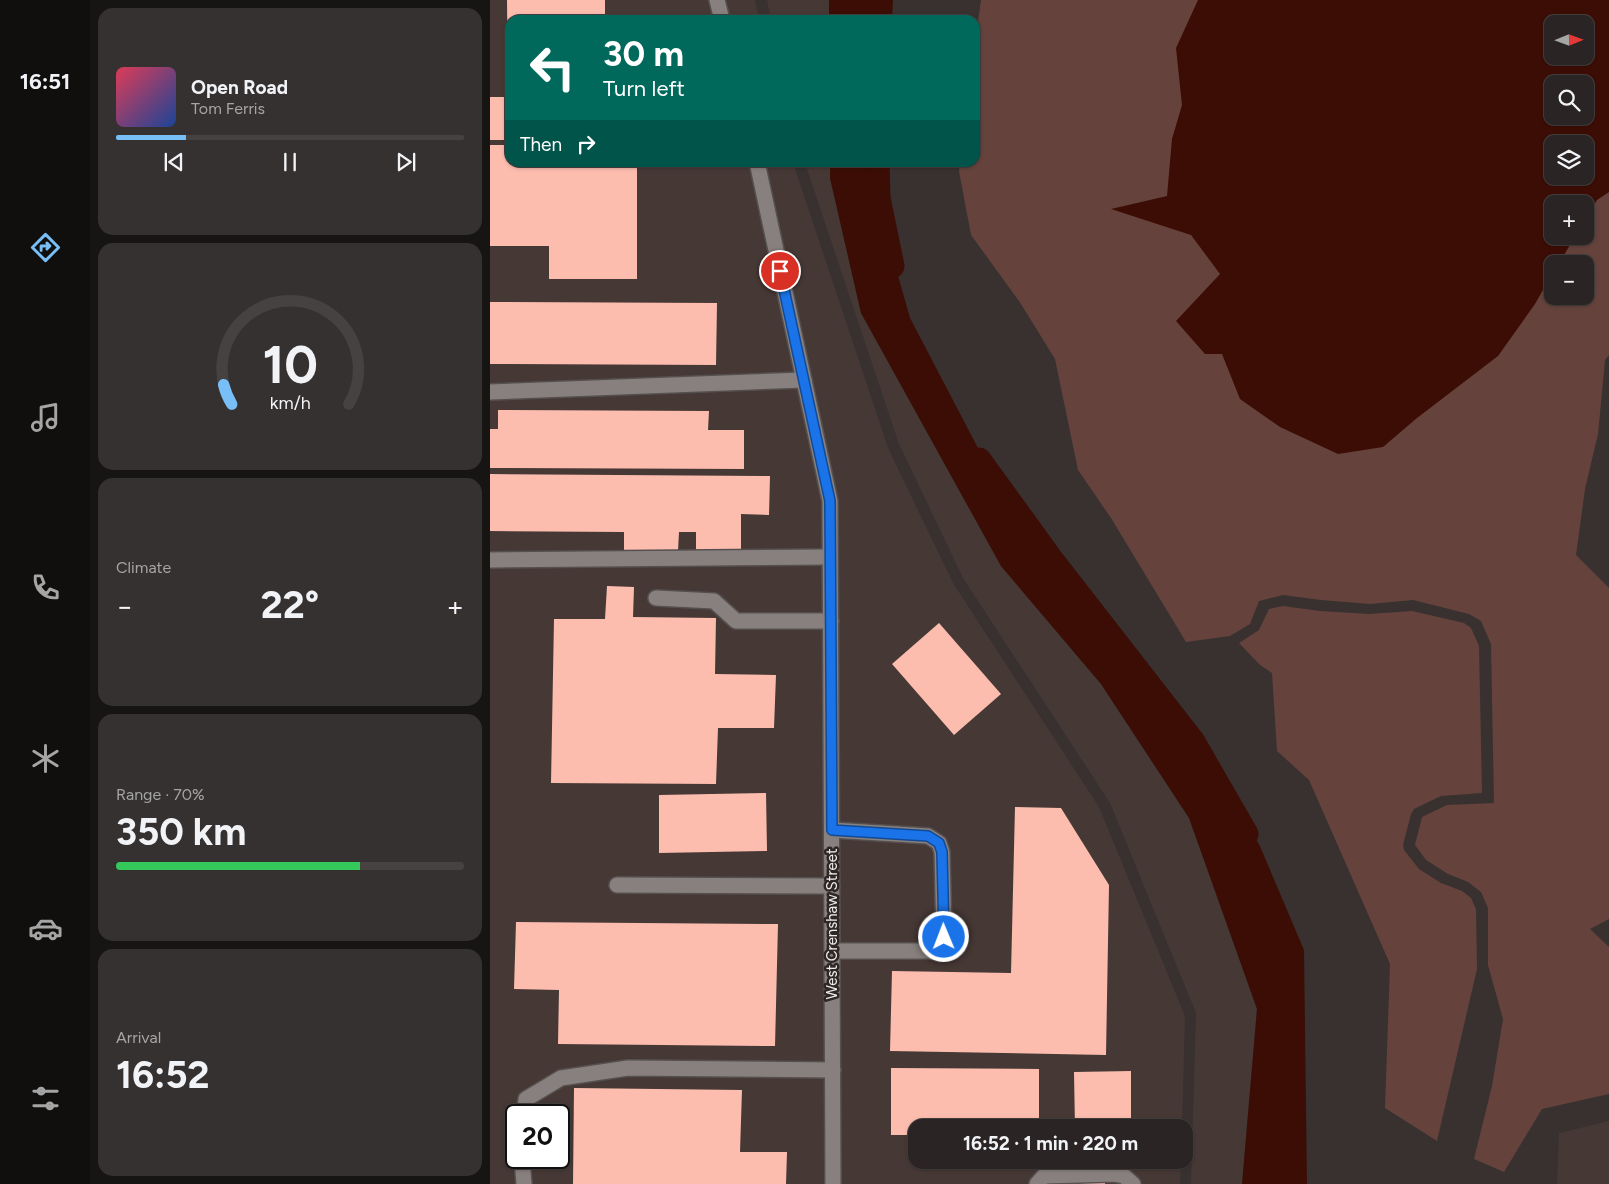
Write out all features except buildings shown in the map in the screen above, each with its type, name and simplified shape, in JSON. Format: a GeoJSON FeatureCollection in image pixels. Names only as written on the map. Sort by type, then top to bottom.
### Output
{"type":"FeatureCollection","features":[{"type":"Feature","properties":{"kind":"street"},"geometry":{"type":"LineString","coordinates":[[717,0],[721,15]]}},
{"type":"Feature","properties":{"kind":"street","name":"West Crenshaw Street"},"geometry":{"type":"LineString","coordinates":[[758,167],[830,501],[833,1184]]}},
{"type":"Feature","properties":{"kind":"street"},"geometry":{"type":"LineString","coordinates":[[490,392],[804,380]]}},
{"type":"Feature","properties":{"kind":"street"},"geometry":{"type":"LineString","coordinates":[[490,560],[830,557]]}},
{"type":"Feature","properties":{"kind":"street"},"geometry":{"type":"LineString","coordinates":[[656,598],[714,601],[736,622],[831,621]]}},
{"type":"Feature","properties":{"kind":"street"},"geometry":{"type":"LineString","coordinates":[[832,830],[928,836],[939,843],[942,852],[944,937],[936,951],[832,950]]}},
{"type":"Feature","properties":{"kind":"street"},"geometry":{"type":"LineString","coordinates":[[617,885],[832,886]]}},
{"type":"Feature","properties":{"kind":"street"},"geometry":{"type":"LineString","coordinates":[[525,1104],[526,1099],[561,1078],[628,1068],[833,1070]]}},
{"type":"Feature","properties":{"kind":"street"},"geometry":{"type":"LineString","coordinates":[[523,1169],[524,1184]]}},
{"type":"Feature","properties":{"kind":"street"},"geometry":{"type":"LineString","coordinates":[[1037,1184],[1044,1176],[1114,1174],[1124,1176],[1133,1184]]}},
{"type":"Feature","properties":{"kind":"shaded area"},"geometry":{"type":"Polygon","coordinates":[[[490,0],[755,0],[758,15],[505,15],[505,167],[794,167],[888,448],[953,583],[1099,807],[1185,1016],[1182,1119],[908,1119],[908,1169],[1181,1169],[1180,1184],[490,1184],[490,0]]]}},
{"type":"Feature","properties":{"kind":"shaded area"},"geometry":{"type":"Polygon","coordinates":[[[767,0],[829,0],[829,15],[770,15],[767,0]]]}},
{"type":"Feature","properties":{"kind":"shaded area"},"geometry":{"type":"Polygon","coordinates":[[[829,0],[893,0],[892,15],[829,15],[829,0]]]}},
{"type":"Feature","properties":{"kind":"shaded area"},"geometry":{"type":"Polygon","coordinates":[[[981,0],[1609,0],[1609,355],[1605,360],[1598,434],[1585,489],[1576,555],[1609,588],[1609,919],[1590,929],[1609,947],[1609,1094],[1542,1109],[1504,1172],[1474,1159],[1492,1086],[1503,1019],[1488,965],[1488,908],[1481,892],[1468,882],[1448,874],[1426,860],[1415,845],[1422,817],[1447,805],[1494,803],[1491,644],[1481,621],[1469,614],[1413,600],[1370,604],[1283,595],[1259,601],[1250,624],[1230,636],[1186,642],[1111,518],[1078,470],[1055,359],[1021,304],[971,235],[959,171],[960,167],[980,167],[979,15],[981,0]]]}},
{"type":"Feature","properties":{"kind":"shaded area"},"geometry":{"type":"Polygon","coordinates":[[[1198,0],[1609,0],[1609,192],[1597,200],[1594,205],[1594,195],[1544,195],[1544,245],[1570,245],[1564,255],[1544,255],[1544,288],[1535,304],[1498,356],[1417,418],[1383,447],[1338,454],[1280,427],[1240,399],[1222,354],[1205,354],[1176,321],[1220,274],[1191,235],[1111,209],[1167,196],[1172,139],[1182,105],[1176,48],[1198,0]]]}},
{"type":"Feature","properties":{"kind":"shaded area"},"geometry":{"type":"Polygon","coordinates":[[[806,167],[830,167],[830,178],[861,313],[1001,566],[1101,684],[1189,818],[1257,1009],[1242,1184],[1191,1184],[1191,1169],[1193,1169],[1196,1013],[1110,803],[963,578],[899,444],[806,167]]]}},
{"type":"Feature","properties":{"kind":"shaded area"},"geometry":{"type":"Polygon","coordinates":[[[830,167],[883,167],[880,212],[910,318],[1013,515],[1259,844],[1304,950],[1307,1184],[1242,1184],[1257,1009],[1189,818],[1101,684],[1001,566],[861,313],[830,178],[830,167]]]}},
{"type":"Feature","properties":{"kind":"shaded area"},"geometry":{"type":"Polygon","coordinates":[[[1283,606],[1320,611],[1369,614],[1412,611],[1464,623],[1471,628],[1479,646],[1482,793],[1441,796],[1414,809],[1403,845],[1404,850],[1419,869],[1441,883],[1462,891],[1471,898],[1476,909],[1477,969],[1437,1141],[1385,1108],[1390,964],[1309,780],[1277,751],[1272,673],[1260,665],[1239,643],[1259,630],[1269,609],[1283,606]]]}},
{"type":"Feature","properties":{"kind":"shaded area"},"geometry":{"type":"Polygon","coordinates":[[[1609,1121],[1609,1184],[1557,1184],[1559,1133],[1609,1121]]]}},
{"type":"Feature","properties":{"kind":"waterway"},"geometry":{"type":"LineString","coordinates":[[877,167],[878,198],[892,266]]}},
{"type":"Feature","properties":{"kind":"waterway"},"geometry":{"type":"LineString","coordinates":[[979,460],[1053,562],[1193,742],[1246,834]]}},
{"type":"Feature","properties":{"kind":"route"},"geometry":{"type":"LineString","coordinates":[[780,271],[830,501],[832,830],[928,836],[939,843],[942,852],[944,937]]}}]}
